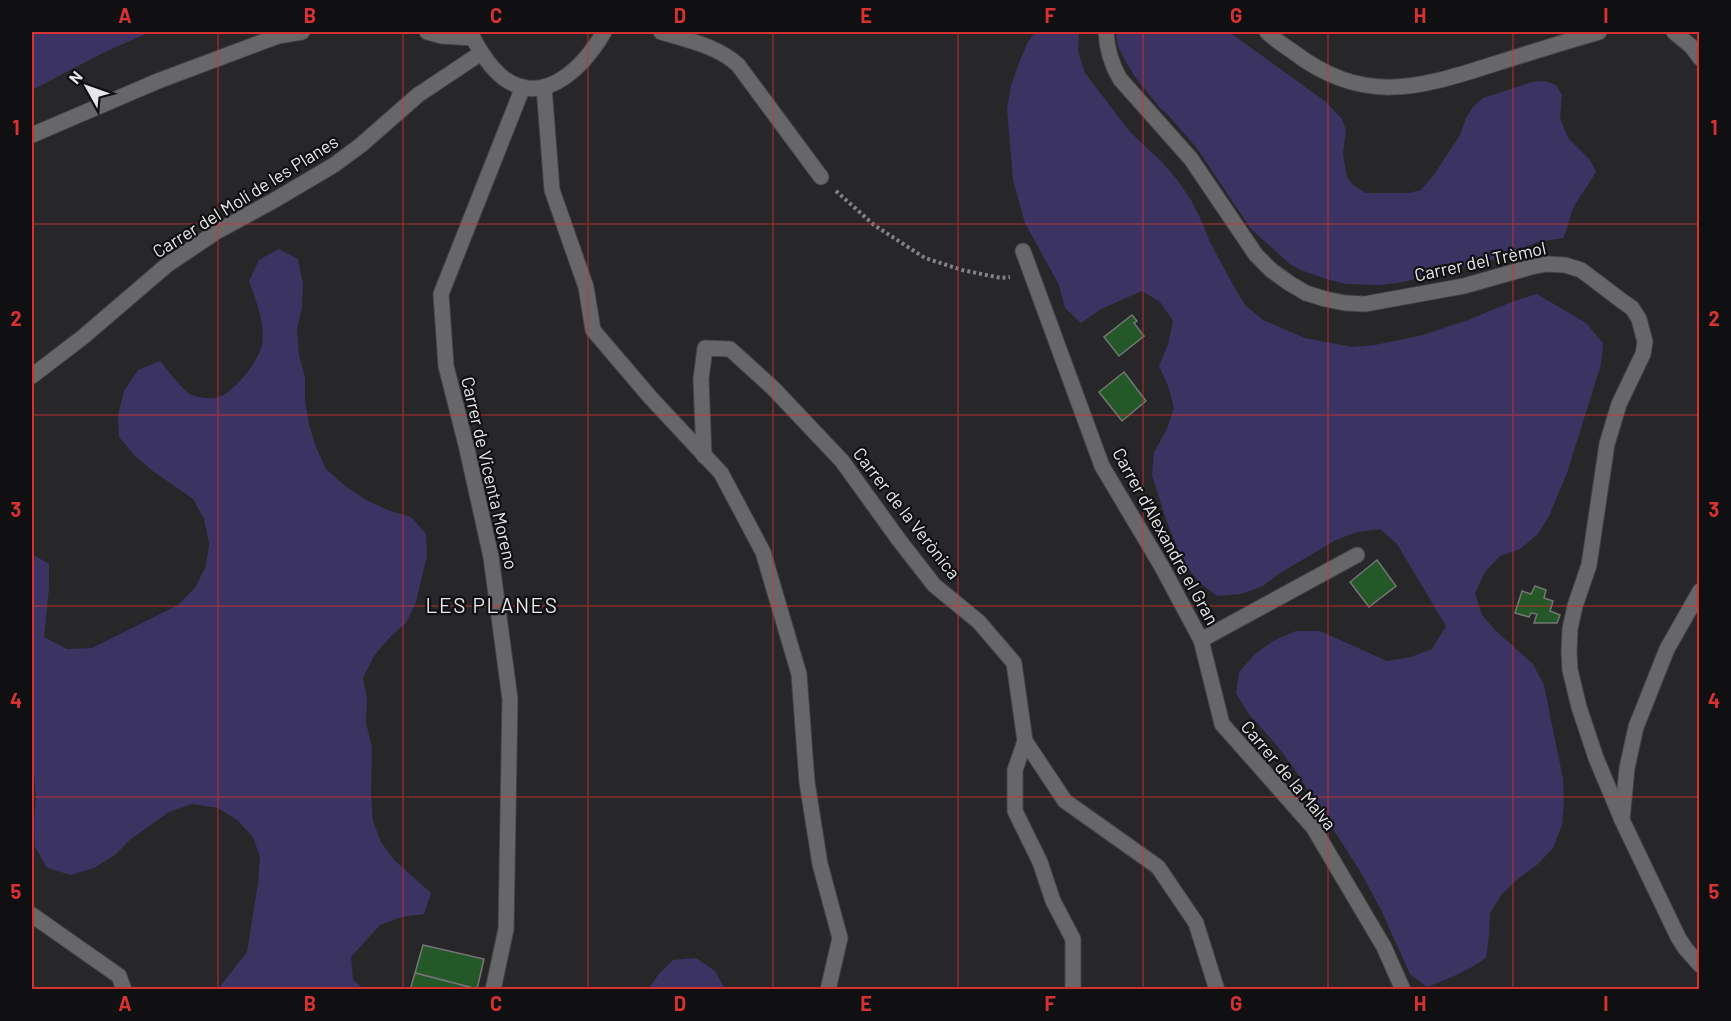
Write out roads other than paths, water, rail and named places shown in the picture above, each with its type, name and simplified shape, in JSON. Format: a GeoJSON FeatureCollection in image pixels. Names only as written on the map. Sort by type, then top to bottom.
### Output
{"type":"FeatureCollection","features":[{"type":"Feature","properties":{"kind":"street"},"geometry":{"type":"LineString","coordinates":[[32,135],[168,77],[278,36],[302,32]]}},
{"type":"Feature","properties":{"kind":"street"},"geometry":{"type":"LineString","coordinates":[[428,32],[442,36],[478,35],[481,53],[507,81],[523,87],[544,87],[560,80],[578,67],[604,32]]}},
{"type":"Feature","properties":{"kind":"street"},"geometry":{"type":"LineString","coordinates":[[661,32],[720,51],[730,57],[821,177]]}},
{"type":"Feature","properties":{"kind":"street","name":"Carrer del Trèmol"},"geometry":{"type":"LineString","coordinates":[[1106,32],[1108,51],[1120,79],[1191,159],[1256,255],[1288,283],[1325,299],[1365,304],[1464,286],[1531,267],[1547,264],[1565,265],[1581,270],[1632,308],[1639,319],[1645,342],[1643,354],[1619,404],[1607,444],[1589,565],[1570,628],[1571,680],[1596,759],[1622,820],[1678,937],[1700,965]]}},
{"type":"Feature","properties":{"kind":"street"},"geometry":{"type":"LineString","coordinates":[[1267,32],[1300,57],[1334,76],[1372,87],[1395,88],[1449,79],[1599,32]]}},
{"type":"Feature","properties":{"kind":"street"},"geometry":{"type":"LineString","coordinates":[[1674,32],[1692,47],[1700,58]]}},
{"type":"Feature","properties":{"kind":"street","name":"Carrer del Molí de les Planes"},"geometry":{"type":"LineString","coordinates":[[32,376],[83,337],[167,265],[216,232],[334,165],[362,146],[418,95],[481,53]]}},
{"type":"Feature","properties":{"kind":"street","name":"Carrer de Vicenta Moreno"},"geometry":{"type":"LineString","coordinates":[[493,990],[506,929],[510,699],[491,557],[446,366],[441,294],[523,87]]}},
{"type":"Feature","properties":{"kind":"street"},"geometry":{"type":"LineString","coordinates":[[544,87],[552,190],[586,287],[593,330],[650,397],[721,473],[763,552],[799,674],[807,782],[820,864],[840,938],[828,990]]}},
{"type":"Feature","properties":{"kind":"street","name":"Carrer d'Alexandre el Gran"},"geometry":{"type":"LineString","coordinates":[[1023,251],[1102,466],[1162,567],[1201,640],[1357,555]]}},
{"type":"Feature","properties":{"kind":"street","name":"Carrer de la Verònica"},"geometry":{"type":"LineString","coordinates":[[704,456],[701,379],[705,348],[730,349],[773,388],[842,461],[934,585],[979,622],[1014,663],[1025,741],[1065,801],[1158,867],[1196,923],[1217,990]]}},
{"type":"Feature","properties":{"kind":"street"},"geometry":{"type":"LineString","coordinates":[[1622,820],[1627,768],[1636,727],[1667,649],[1700,591]]}},
{"type":"Feature","properties":{"kind":"street","name":"Carrer de la Malva"},"geometry":{"type":"LineString","coordinates":[[1201,640],[1222,724],[1313,827],[1384,947],[1403,990]]}},
{"type":"Feature","properties":{"kind":"street"},"geometry":{"type":"LineString","coordinates":[[1025,741],[1015,770],[1015,811],[1040,862],[1053,901],[1072,939],[1073,990]]}},
{"type":"Feature","properties":{"kind":"street"},"geometry":{"type":"LineString","coordinates":[[32,915],[119,976],[124,990]]}},
{"type":"Feature","properties":{"kind":"district","name":"LES PLANES"},"geometry":{"type":"Point","coordinates":[492,604]}}]}
